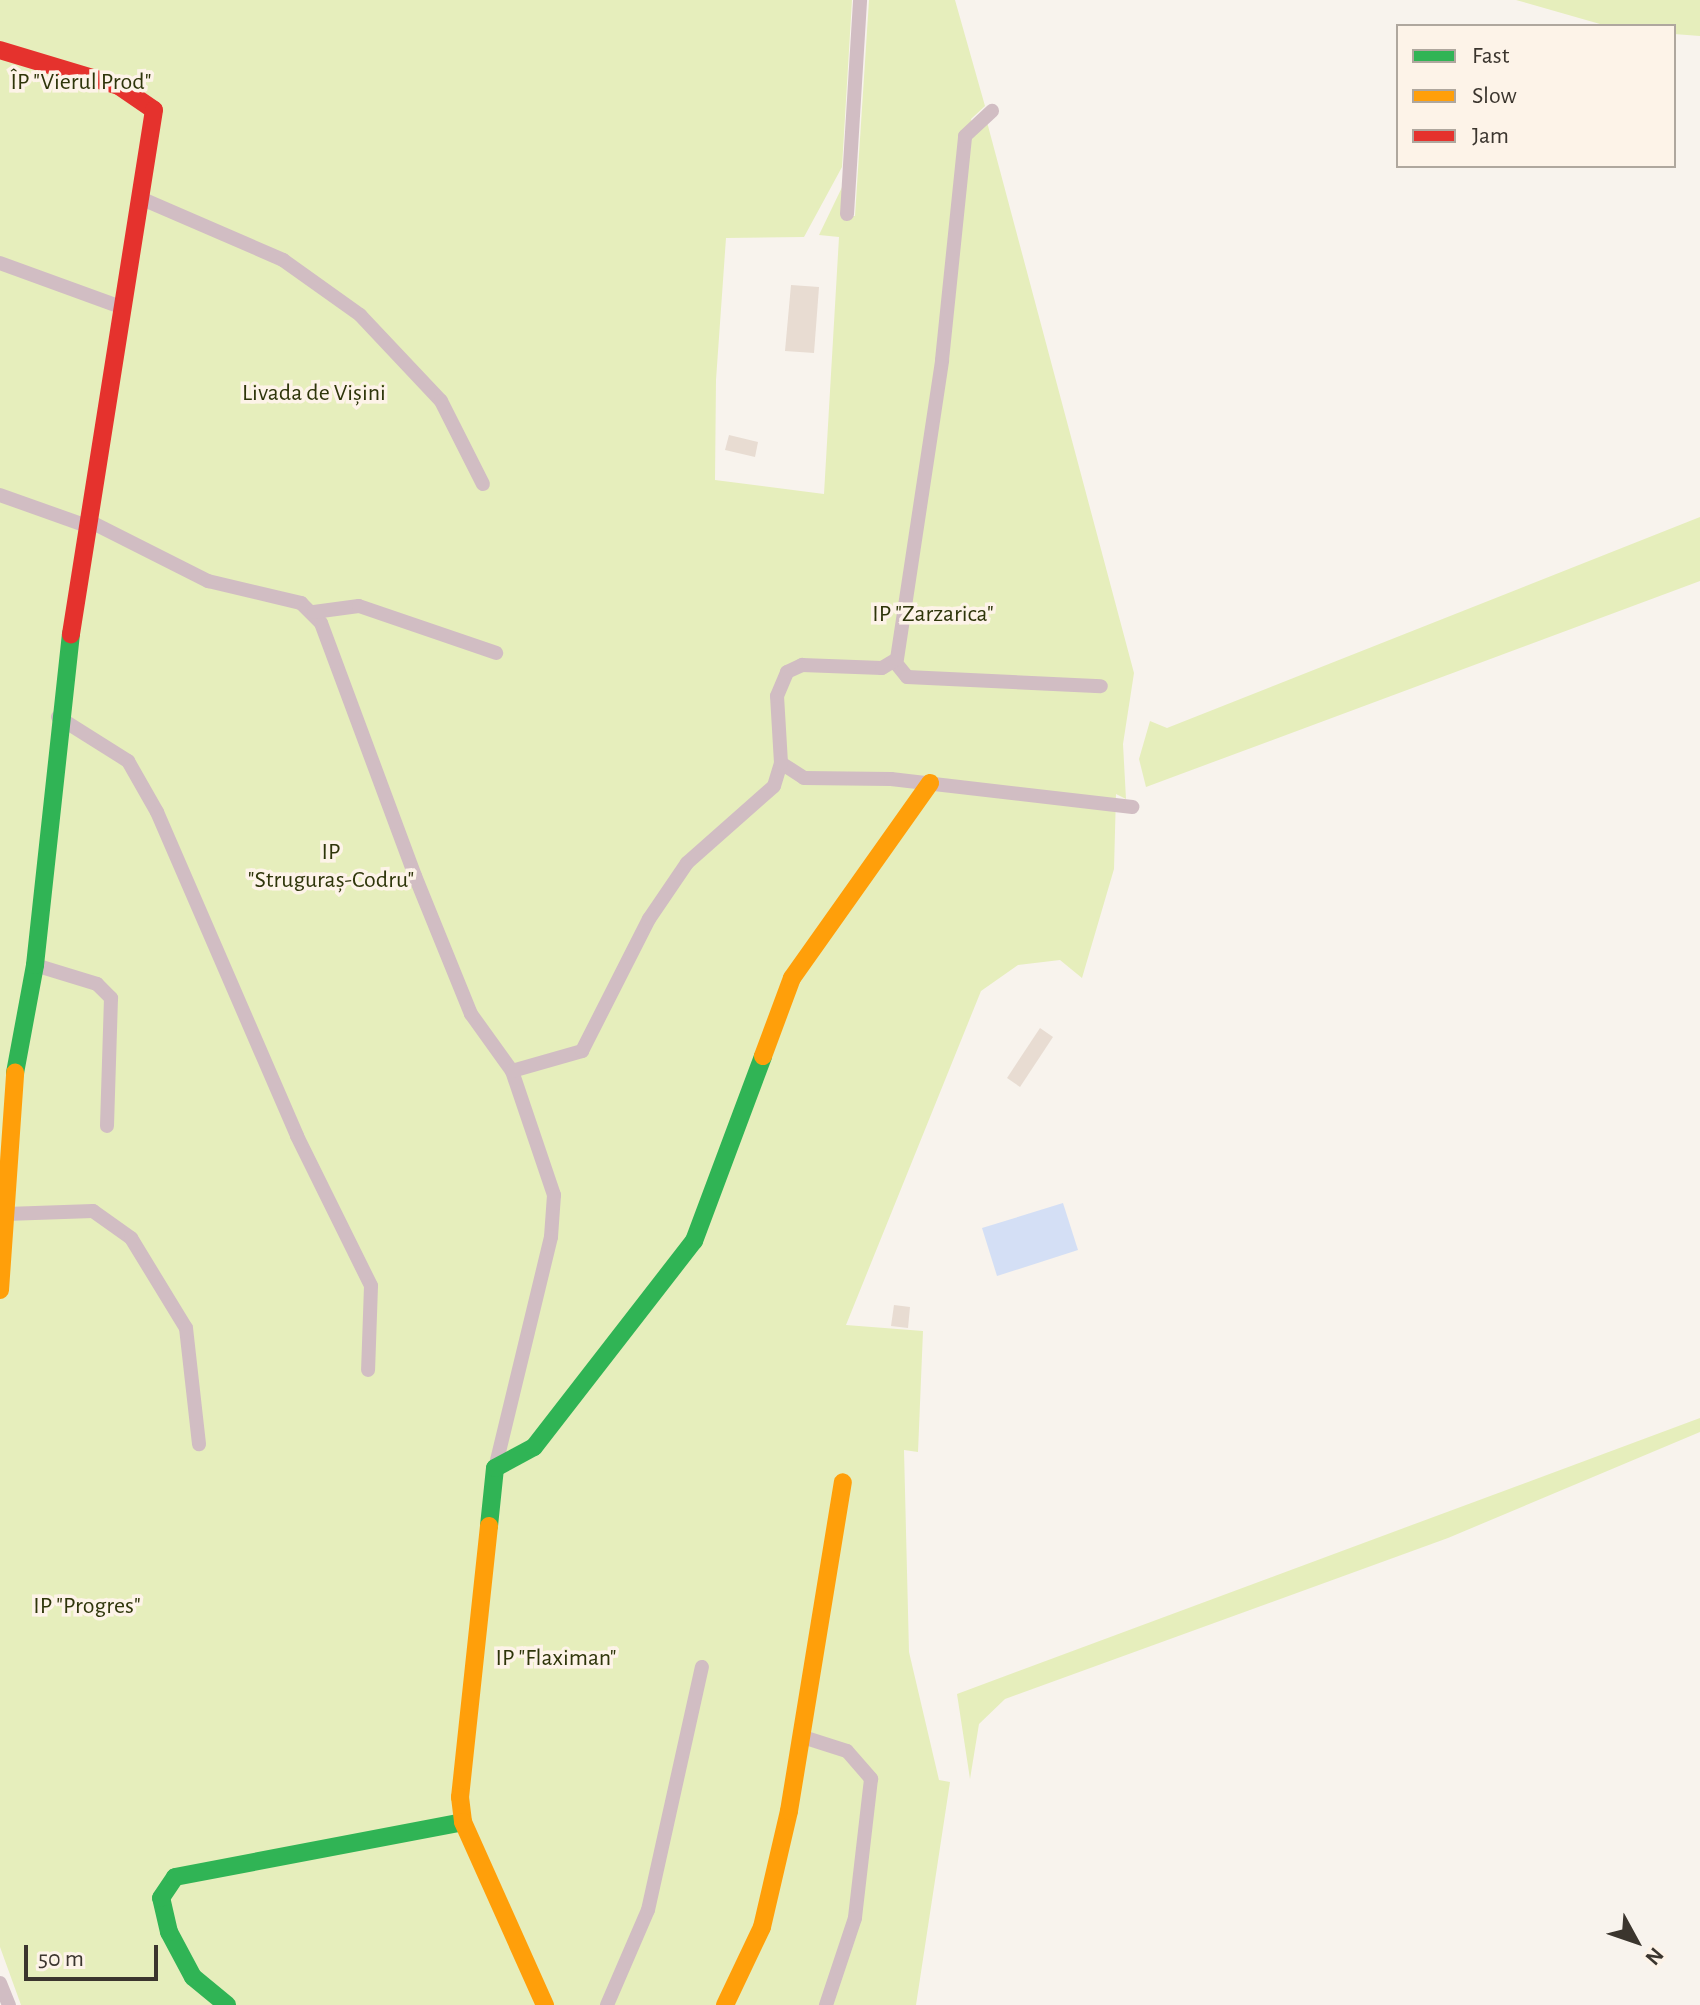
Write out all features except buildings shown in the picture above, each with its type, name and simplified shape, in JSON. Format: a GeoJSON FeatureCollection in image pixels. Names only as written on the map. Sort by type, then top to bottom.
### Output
{"type":"FeatureCollection","features":[{"type":"Feature","properties":{"kind":"street"},"geometry":{"type":"LineString","coordinates":[[847,214],[860,0]]}},
{"type":"Feature","properties":{"kind":"street"},"geometry":{"type":"LineString","coordinates":[[0,50],[119,86],[154,110],[118,306],[58,717],[35,965],[17,1046],[0,1290]]}},
{"type":"Feature","properties":{"kind":"street"},"geometry":{"type":"LineString","coordinates":[[992,111],[965,136],[942,360],[895,662],[907,677],[1101,686]]}},
{"type":"Feature","properties":{"kind":"street"},"geometry":{"type":"LineString","coordinates":[[140,198],[283,260],[360,315],[441,401],[483,484]]}},
{"type":"Feature","properties":{"kind":"street"},"geometry":{"type":"LineString","coordinates":[[0,263],[118,306]]}},
{"type":"Feature","properties":{"kind":"street"},"geometry":{"type":"LineString","coordinates":[[0,495],[87,523],[196,577],[314,612],[359,606],[496,653]]}},
{"type":"Feature","properties":{"kind":"street"},"geometry":{"type":"LineString","coordinates":[[314,612],[471,1014],[512,1071],[554,1211],[495,1468],[482,1627],[463,1731],[463,1822],[545,2005]]}},
{"type":"Feature","properties":{"kind":"street"},"geometry":{"type":"LineString","coordinates":[[512,1071],[582,1051],[649,919],[687,863],[774,786],[781,763],[777,696],[787,672],[802,665],[882,668],[895,662]]}},
{"type":"Feature","properties":{"kind":"street"},"geometry":{"type":"LineString","coordinates":[[58,717],[128,761],[157,812],[297,1136],[371,1286],[368,1370]]}},
{"type":"Feature","properties":{"kind":"street"},"geometry":{"type":"LineString","coordinates":[[781,763],[804,778],[930,783],[1132,807]]}},
{"type":"Feature","properties":{"kind":"street"},"geometry":{"type":"LineString","coordinates":[[495,1468],[534,1447],[694,1241],[792,978],[884,857],[930,783]]}},
{"type":"Feature","properties":{"kind":"street"},"geometry":{"type":"LineString","coordinates":[[35,965],[97,984],[111,998],[107,1126]]}},
{"type":"Feature","properties":{"kind":"street"},"geometry":{"type":"LineString","coordinates":[[6,1214],[93,1211],[131,1238],[186,1328],[199,1444]]}},
{"type":"Feature","properties":{"kind":"street"},"geometry":{"type":"LineString","coordinates":[[725,2005],[762,1927],[803,1737],[843,1482]]}},
{"type":"Feature","properties":{"kind":"street"},"geometry":{"type":"LineString","coordinates":[[607,2005],[648,1910],[702,1667]]}},
{"type":"Feature","properties":{"kind":"street"},"geometry":{"type":"LineString","coordinates":[[803,1737],[847,1751],[871,1779],[855,1918],[826,2005]]}},
{"type":"Feature","properties":{"kind":"street"},"geometry":{"type":"LineString","coordinates":[[227,2005],[193,1977],[169,1932],[161,1898],[175,1877],[463,1822]]}},
{"type":"Feature","properties":{"kind":"street"},"geometry":{"type":"LineString","coordinates":[[0,1983],[9,2005]]}},
{"type":"Feature","properties":{"kind":"green space"},"geometry":{"type":"Polygon","coordinates":[[[0,0],[852,0],[842,167],[804,237],[726,238],[716,380],[715,480],[824,494],[839,237],[819,235],[845,181],[842,216],[855,216],[869,0],[955,0],[985,106],[971,119],[975,131],[987,122],[1134,673],[1123,744],[1126,799],[1116,794],[1114,869],[1082,978],[1060,960],[1018,965],[981,991],[846,1325],[923,1331],[918,1452],[904,1450],[909,1652],[939,1780],[950,1782],[916,2005],[21,2005],[0,1947],[0,0]]]}},
{"type":"Feature","properties":{"kind":"green space"},"geometry":{"type":"Polygon","coordinates":[[[1516,0],[1700,0],[1700,36],[1676,34],[1676,24],[1600,24],[1516,0]]]}},
{"type":"Feature","properties":{"kind":"green space"},"geometry":{"type":"Polygon","coordinates":[[[1700,517],[1700,581],[1146,787],[1139,759],[1150,721],[1167,728],[1700,517]]]}},
{"type":"Feature","properties":{"kind":"green space"},"geometry":{"type":"Polygon","coordinates":[[[1700,1418],[1700,1432],[1448,1538],[1005,1699],[979,1724],[970,1779],[957,1694],[1700,1418]]]}},
{"type":"Feature","properties":{"kind":"water"},"geometry":{"type":"Polygon","coordinates":[[[1063,1203],[1078,1250],[997,1276],[982,1228],[1063,1203]]]}},
{"type":"Feature","properties":{"kind":"traffic: fast"},"geometry":{"type":"LineString","coordinates":[[15,1073],[35,965],[71,634]]}},
{"type":"Feature","properties":{"kind":"traffic: fast"},"geometry":{"type":"LineString","coordinates":[[489,1526],[495,1468],[534,1447],[694,1241],[763,1056]]}},
{"type":"Feature","properties":{"kind":"traffic: fast"},"geometry":{"type":"LineString","coordinates":[[227,2005],[193,1977],[169,1932],[161,1898],[175,1877],[463,1822]]}},
{"type":"Feature","properties":{"kind":"traffic: slow"},"geometry":{"type":"LineString","coordinates":[[763,1056],[792,978],[930,783]]}},
{"type":"Feature","properties":{"kind":"traffic: slow"},"geometry":{"type":"LineString","coordinates":[[0,1290],[15,1073]]}},
{"type":"Feature","properties":{"kind":"traffic: slow"},"geometry":{"type":"LineString","coordinates":[[725,2005],[762,1927],[789,1811],[843,1482]]}},
{"type":"Feature","properties":{"kind":"traffic: slow"},"geometry":{"type":"LineString","coordinates":[[489,1526],[460,1797],[463,1822],[545,2005]]}},
{"type":"Feature","properties":{"kind":"traffic: jam"},"geometry":{"type":"LineString","coordinates":[[0,50],[119,86],[154,110],[71,634]]}},
{"type":"Feature","properties":{"kind":"park label","name":"ÎP \"Vierul Prod\""},"geometry":{"type":"Point","coordinates":[81,83]}},
{"type":"Feature","properties":{"kind":"park label","name":"Livada de Vișini"},"geometry":{"type":"Point","coordinates":[314,394]}},
{"type":"Feature","properties":{"kind":"park label","name":"IP \"Zarzarica\""},"geometry":{"type":"Point","coordinates":[933,615]}},
{"type":"Feature","properties":{"kind":"park label","name":"IP \"Struguraș-Codru\""},"geometry":{"type":"Point","coordinates":[331,867]}},
{"type":"Feature","properties":{"kind":"park label","name":"IP \"Progres\""},"geometry":{"type":"Point","coordinates":[87,1607]}},
{"type":"Feature","properties":{"kind":"park label","name":"IP \"Flaximan\""},"geometry":{"type":"Point","coordinates":[556,1659]}}]}
